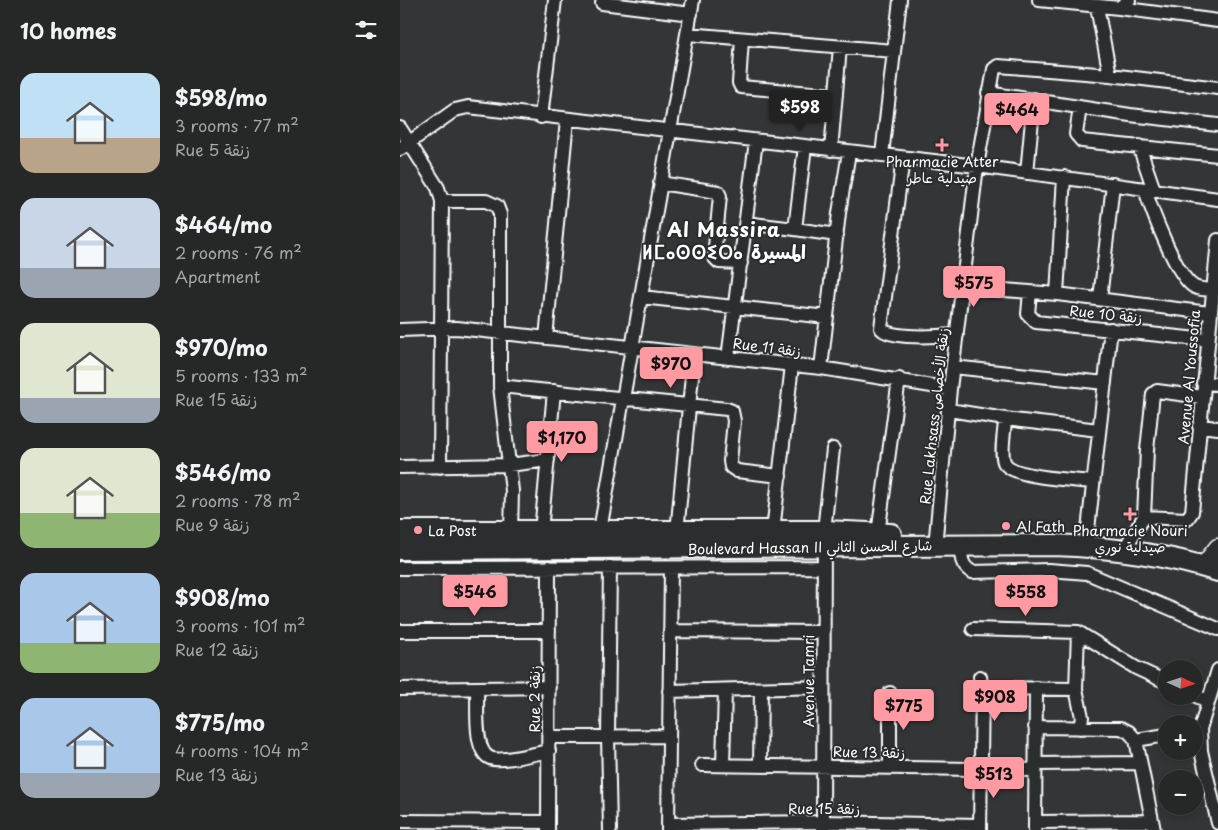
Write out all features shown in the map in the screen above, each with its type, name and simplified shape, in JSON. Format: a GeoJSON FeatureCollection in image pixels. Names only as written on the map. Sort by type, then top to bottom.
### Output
{"type":"FeatureCollection","features":[{"type":"Feature","properties":{"kind":"main road","name":"Boulevard Hassan II شارع الحسن الثاني"},"geometry":{"type":"LineString","coordinates":[[619,540],[677,532],[773,531],[824,549],[878,534],[936,536],[977,540],[1087,538],[1128,543],[1213,561]]}},
{"type":"Feature","properties":{"kind":"main road","name":"Boulevard Hassan II شارع الحسن الثاني"},"geometry":{"type":"LineString","coordinates":[[400,532],[541,532],[598,540]]}},
{"type":"Feature","properties":{"kind":"main road","name":"Boulevard Hassan II شارع الحسن الثاني"},"geometry":{"type":"LineString","coordinates":[[400,549],[598,540],[824,549],[1086,546],[1213,561]]}},
{"type":"Feature","properties":{"kind":"street"},"geometry":{"type":"LineString","coordinates":[[541,117],[555,0]]}},
{"type":"Feature","properties":{"kind":"street"},"geometry":{"type":"LineString","coordinates":[[598,540],[693,0]]}},
{"type":"Feature","properties":{"kind":"street"},"geometry":{"type":"LineString","coordinates":[[882,155],[900,0]]}},
{"type":"Feature","properties":{"kind":"street"},"geometry":{"type":"LineString","coordinates":[[1038,0],[1102,5],[1218,21]]}},
{"type":"Feature","properties":{"kind":"street"},"geometry":{"type":"LineString","coordinates":[[1119,8],[1129,0]]}},
{"type":"Feature","properties":{"kind":"street"},"geometry":{"type":"LineString","coordinates":[[602,4],[691,14]]}},
{"type":"Feature","properties":{"kind":"street"},"geometry":{"type":"LineString","coordinates":[[1102,5],[1110,75],[1218,88]]}},
{"type":"Feature","properties":{"kind":"street"},"geometry":{"type":"LineString","coordinates":[[687,34],[894,51]]}},
{"type":"Feature","properties":{"kind":"street"},"geometry":{"type":"LineString","coordinates":[[742,39],[739,83],[741,87],[836,95]]}},
{"type":"Feature","properties":{"kind":"street"},"geometry":{"type":"LineString","coordinates":[[831,150],[840,47]]}},
{"type":"Feature","properties":{"kind":"street","name":"Rue Lakhsass زنقة الأخصاص"},"geometry":{"type":"LineString","coordinates":[[936,536],[956,335],[964,287],[977,166],[991,73],[998,66],[1110,75]]}},
{"type":"Feature","properties":{"kind":"street"},"geometry":{"type":"LineString","coordinates":[[988,93],[1218,125]]}},
{"type":"Feature","properties":{"kind":"street"},"geometry":{"type":"LineString","coordinates":[[1027,174],[1034,99]]}},
{"type":"Feature","properties":{"kind":"street"},"geometry":{"type":"LineString","coordinates":[[405,145],[455,110],[463,107],[977,166],[1218,199]]}},
{"type":"Feature","properties":{"kind":"street"},"geometry":{"type":"LineString","coordinates":[[1080,107],[1076,134],[1082,141],[1218,155]]}},
{"type":"Feature","properties":{"kind":"street"},"geometry":{"type":"LineString","coordinates":[[546,338],[567,120]]}},
{"type":"Feature","properties":{"kind":"street"},"geometry":{"type":"LineString","coordinates":[[400,128],[405,145],[438,188],[442,201],[440,467]]}},
{"type":"Feature","properties":{"kind":"street"},"geometry":{"type":"LineString","coordinates":[[728,358],[756,141]]}},
{"type":"Feature","properties":{"kind":"street"},"geometry":{"type":"LineString","coordinates":[[795,229],[804,146]]}},
{"type":"Feature","properties":{"kind":"street"},"geometry":{"type":"LineString","coordinates":[[1139,146],[1155,222],[1186,280],[1196,288],[1212,290]]}},
{"type":"Feature","properties":{"kind":"street"},"geometry":{"type":"LineString","coordinates":[[821,368],[849,152]]}},
{"type":"Feature","properties":{"kind":"street"},"geometry":{"type":"LineString","coordinates":[[903,158],[881,328],[889,334],[935,337],[956,335]]}},
{"type":"Feature","properties":{"kind":"street"},"geometry":{"type":"LineString","coordinates":[[1056,294],[1064,177]]}},
{"type":"Feature","properties":{"kind":"street"},"geometry":{"type":"LineString","coordinates":[[660,183],[718,192],[720,196],[714,257],[719,262],[741,263]]}},
{"type":"Feature","properties":{"kind":"street"},"geometry":{"type":"LineString","coordinates":[[1100,299],[1113,184]]}},
{"type":"Feature","properties":{"kind":"street"},"geometry":{"type":"LineString","coordinates":[[442,201],[486,201],[497,206],[500,214],[500,386],[512,491],[511,532]]}},
{"type":"Feature","properties":{"kind":"street"},"geometry":{"type":"LineString","coordinates":[[746,223],[837,235]]}},
{"type":"Feature","properties":{"kind":"street","name":"Avenue Al Youssofia"},"geometry":{"type":"LineString","coordinates":[[1144,517],[1187,519],[1190,516],[1209,313],[1218,240]]}},
{"type":"Feature","properties":{"kind":"street","name":"Rue 10 زنقة"},"geometry":{"type":"LineString","coordinates":[[964,287],[1056,294],[1209,313]]}},
{"type":"Feature","properties":{"kind":"street","name":"Rue 10 زنقة"},"geometry":{"type":"LineString","coordinates":[[1030,292],[1028,314],[1034,321],[1207,340]]}},
{"type":"Feature","properties":{"kind":"street"},"geometry":{"type":"LineString","coordinates":[[641,297],[827,317]]}},
{"type":"Feature","properties":{"kind":"street","name":"Rue 11 زنقة"},"geometry":{"type":"LineString","coordinates":[[400,330],[441,328],[500,333],[821,368],[950,388]]}},
{"type":"Feature","properties":{"kind":"street"},"geometry":{"type":"LineString","coordinates":[[1087,538],[1111,329]]}},
{"type":"Feature","properties":{"kind":"street"},"geometry":{"type":"LineString","coordinates":[[677,532],[694,354]]}},
{"type":"Feature","properties":{"kind":"street"},"geometry":{"type":"LineString","coordinates":[[773,531],[792,365]]}},
{"type":"Feature","properties":{"kind":"street"},"geometry":{"type":"LineString","coordinates":[[953,367],[1105,383]]}},
{"type":"Feature","properties":{"kind":"street"},"geometry":{"type":"LineString","coordinates":[[878,534],[899,379]]}},
{"type":"Feature","properties":{"kind":"street"},"geometry":{"type":"LineString","coordinates":[[1203,383],[1218,384]]}},
{"type":"Feature","properties":{"kind":"street"},"geometry":{"type":"LineString","coordinates":[[500,386],[688,404],[732,411],[734,421],[730,461],[734,469],[780,476]]}},
{"type":"Feature","properties":{"kind":"street"},"geometry":{"type":"LineString","coordinates":[[541,532],[554,391]]}},
{"type":"Feature","properties":{"kind":"street"},"geometry":{"type":"LineString","coordinates":[[1128,543],[1144,517],[1152,395],[1157,391],[1202,397]]}},
{"type":"Feature","properties":{"kind":"street"},"geometry":{"type":"LineString","coordinates":[[949,410],[1005,419],[1099,430]]}},
{"type":"Feature","properties":{"kind":"street"},"geometry":{"type":"LineString","coordinates":[[1005,419],[1003,460],[1009,468],[1022,473],[1093,482]]}},
{"type":"Feature","properties":{"kind":"street"},"geometry":{"type":"LineString","coordinates":[[1199,426],[1218,428]]}},
{"type":"Feature","properties":{"kind":"street"},"geometry":{"type":"LineString","coordinates":[[400,568],[670,568],[824,549],[833,449]]}},
{"type":"Feature","properties":{"kind":"street"},"geometry":{"type":"LineString","coordinates":[[400,467],[509,465],[548,460]]}},
{"type":"Feature","properties":{"kind":"street"},"geometry":{"type":"LineString","coordinates":[[961,546],[961,559],[964,566],[972,572],[1049,570],[1088,573],[1218,629]]}},
{"type":"Feature","properties":{"kind":"street","name":"Avenue Tamri"},"geometry":{"type":"LineString","coordinates":[[823,826],[824,549]]}},
{"type":"Feature","properties":{"kind":"street"},"geometry":{"type":"LineString","coordinates":[[610,567],[608,736],[610,830]]}},
{"type":"Feature","properties":{"kind":"street","name":"Rue 2 زنقة"},"geometry":{"type":"LineString","coordinates":[[548,826],[549,568]]}},
{"type":"Feature","properties":{"kind":"street"},"geometry":{"type":"LineString","coordinates":[[668,827],[670,568]]}},
{"type":"Feature","properties":{"kind":"street"},"geometry":{"type":"LineString","coordinates":[[973,629],[1078,632],[1136,668],[1158,678]]}},
{"type":"Feature","properties":{"kind":"street"},"geometry":{"type":"LineString","coordinates":[[400,631],[549,631]]}},
{"type":"Feature","properties":{"kind":"street"},"geometry":{"type":"LineString","coordinates":[[670,631],[823,632]]}},
{"type":"Feature","properties":{"kind":"street"},"geometry":{"type":"LineString","coordinates":[[1078,632],[1076,689],[1082,717],[1080,728]]}},
{"type":"Feature","properties":{"kind":"street"},"geometry":{"type":"LineString","coordinates":[[1202,715],[1218,670]]}},
{"type":"Feature","properties":{"kind":"street"},"geometry":{"type":"LineString","coordinates":[[980,828],[981,683],[1036,688],[1076,689]]}},
{"type":"Feature","properties":{"kind":"street"},"geometry":{"type":"LineString","coordinates":[[400,689],[549,686]]}},
{"type":"Feature","properties":{"kind":"street"},"geometry":{"type":"LineString","coordinates":[[669,691],[823,687]]}},
{"type":"Feature","properties":{"kind":"street"},"geometry":{"type":"LineString","coordinates":[[477,688],[481,751],[491,759],[549,751]]}},
{"type":"Feature","properties":{"kind":"street"},"geometry":{"type":"LineString","coordinates":[[1036,688],[1035,826],[1153,825],[1136,740],[1129,732],[1121,728],[1036,727]]}},
{"type":"Feature","properties":{"kind":"street"},"geometry":{"type":"LineString","coordinates":[[760,766],[761,689]]}},
{"type":"Feature","properties":{"kind":"street"},"geometry":{"type":"LineString","coordinates":[[723,765],[725,690]]}},
{"type":"Feature","properties":{"kind":"street"},"geometry":{"type":"LineString","coordinates":[[890,693],[890,768]]}},
{"type":"Feature","properties":{"kind":"street"},"geometry":{"type":"LineString","coordinates":[[1203,699],[1207,701]]}},
{"type":"Feature","properties":{"kind":"street"},"geometry":{"type":"LineString","coordinates":[[549,737],[668,736]]}},
{"type":"Feature","properties":{"kind":"street"},"geometry":{"type":"LineString","coordinates":[[1136,740],[1158,736]]}},
{"type":"Feature","properties":{"kind":"street"},"geometry":{"type":"LineString","coordinates":[[1203,759],[1218,823]]}},
{"type":"Feature","properties":{"kind":"street","name":"Rue 13 زنقة"},"geometry":{"type":"LineString","coordinates":[[702,766],[980,769],[1140,764]]}},
{"type":"Feature","properties":{"kind":"street"},"geometry":{"type":"LineString","coordinates":[[400,821],[548,826]]}},
{"type":"Feature","properties":{"kind":"street","name":"Rue 15 زنقة"},"geometry":{"type":"LineString","coordinates":[[668,827],[980,828]]}},
{"type":"Feature","properties":{"kind":"place","name":"Pharmacie Atter صيدلية عاطر"},"geometry":{"type":"Point","coordinates":[942,145]}},
{"type":"Feature","properties":{"kind":"place","name":"Pharmacie Nouri صيدلية نوري"},"geometry":{"type":"Point","coordinates":[1130,514]}},
{"type":"Feature","properties":{"kind":"place","name":"Al Fath"},"geometry":{"type":"Point","coordinates":[1006,526]}},
{"type":"Feature","properties":{"kind":"place","name":"La Post"},"geometry":{"type":"Point","coordinates":[418,530]}},
{"type":"Feature","properties":{"kind":"district","name":"Al Massira ⵍⵎⴰⵙⵙⵉⵔⴰ المسيرة"},"geometry":{"type":"Point","coordinates":[724,240]}}]}
